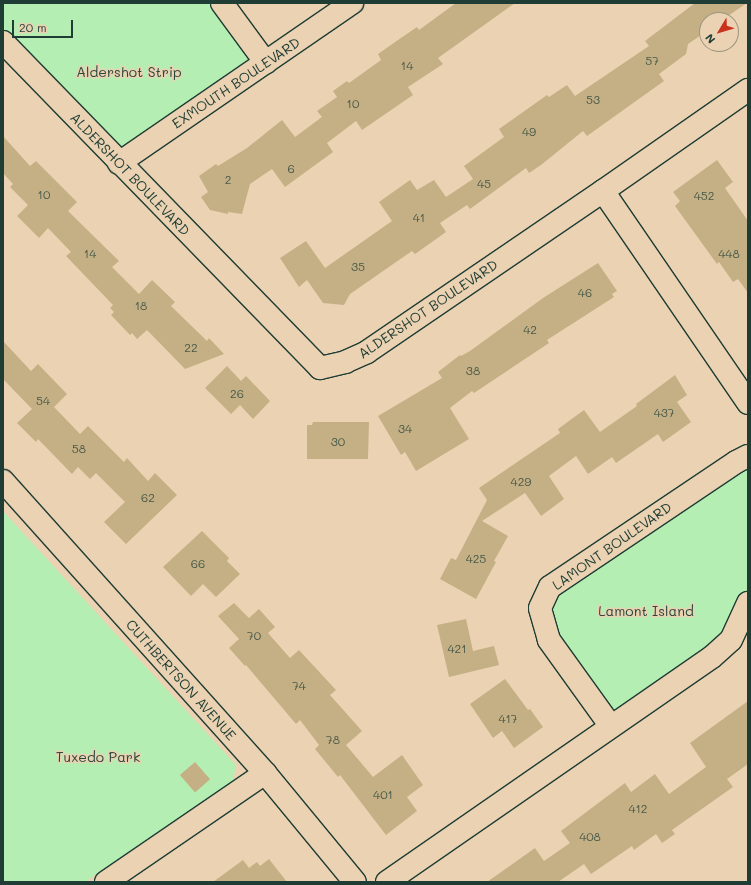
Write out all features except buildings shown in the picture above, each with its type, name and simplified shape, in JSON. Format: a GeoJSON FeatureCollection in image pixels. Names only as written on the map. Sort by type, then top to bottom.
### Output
{"type":"FeatureCollection","features":[{"type":"Feature","properties":{"kind":"street"},"geometry":{"type":"LineString","coordinates":[[222,3],[266,63]]}},
{"type":"Feature","properties":{"kind":"street","name":"EXMOUTH BOULEVARD"},"geometry":{"type":"LineString","coordinates":[[119,163],[352,3]]}},
{"type":"Feature","properties":{"kind":"street","name":"ALDERSHOT BOULEVARD"},"geometry":{"type":"LineString","coordinates":[[3,42],[320,368],[345,362],[367,352],[748,90]]}},
{"type":"Feature","properties":{"kind":"street"},"geometry":{"type":"LineString","coordinates":[[603,191],[748,403]]}},
{"type":"Feature","properties":{"kind":"street","name":"LAMONT BOULEVARD"},"geometry":{"type":"LineString","coordinates":[[610,725],[549,640],[540,608],[550,587],[736,462],[748,456]]}},
{"type":"Feature","properties":{"kind":"street","name":"CUTHBERTSON AVENUE"},"geometry":{"type":"LineString","coordinates":[[3,481],[265,773],[354,882]]}},
{"type":"Feature","properties":{"kind":"street"},"geometry":{"type":"LineString","coordinates":[[387,882],[610,725],[712,657],[731,640],[748,603]]}},
{"type":"Feature","properties":{"kind":"street"},"geometry":{"type":"LineString","coordinates":[[106,882],[265,773]]}},
{"type":"Feature","properties":{"kind":"green space","name":"Aldershot Strip"},"geometry":{"type":"Polygon","coordinates":[[[3,3],[222,3],[266,63],[119,163],[3,42],[3,3]]]}},
{"type":"Feature","properties":{"kind":"green space","name":"Lamont Island"},"geometry":{"type":"Polygon","coordinates":[[[748,456],[748,603],[731,640],[610,725],[549,640],[550,587],[748,456]]]}},
{"type":"Feature","properties":{"kind":"green space","name":"Tuxedo Park"},"geometry":{"type":"Polygon","coordinates":[[[3,511],[236,765],[233,781],[85,882],[3,882],[3,511]]]}}]}
